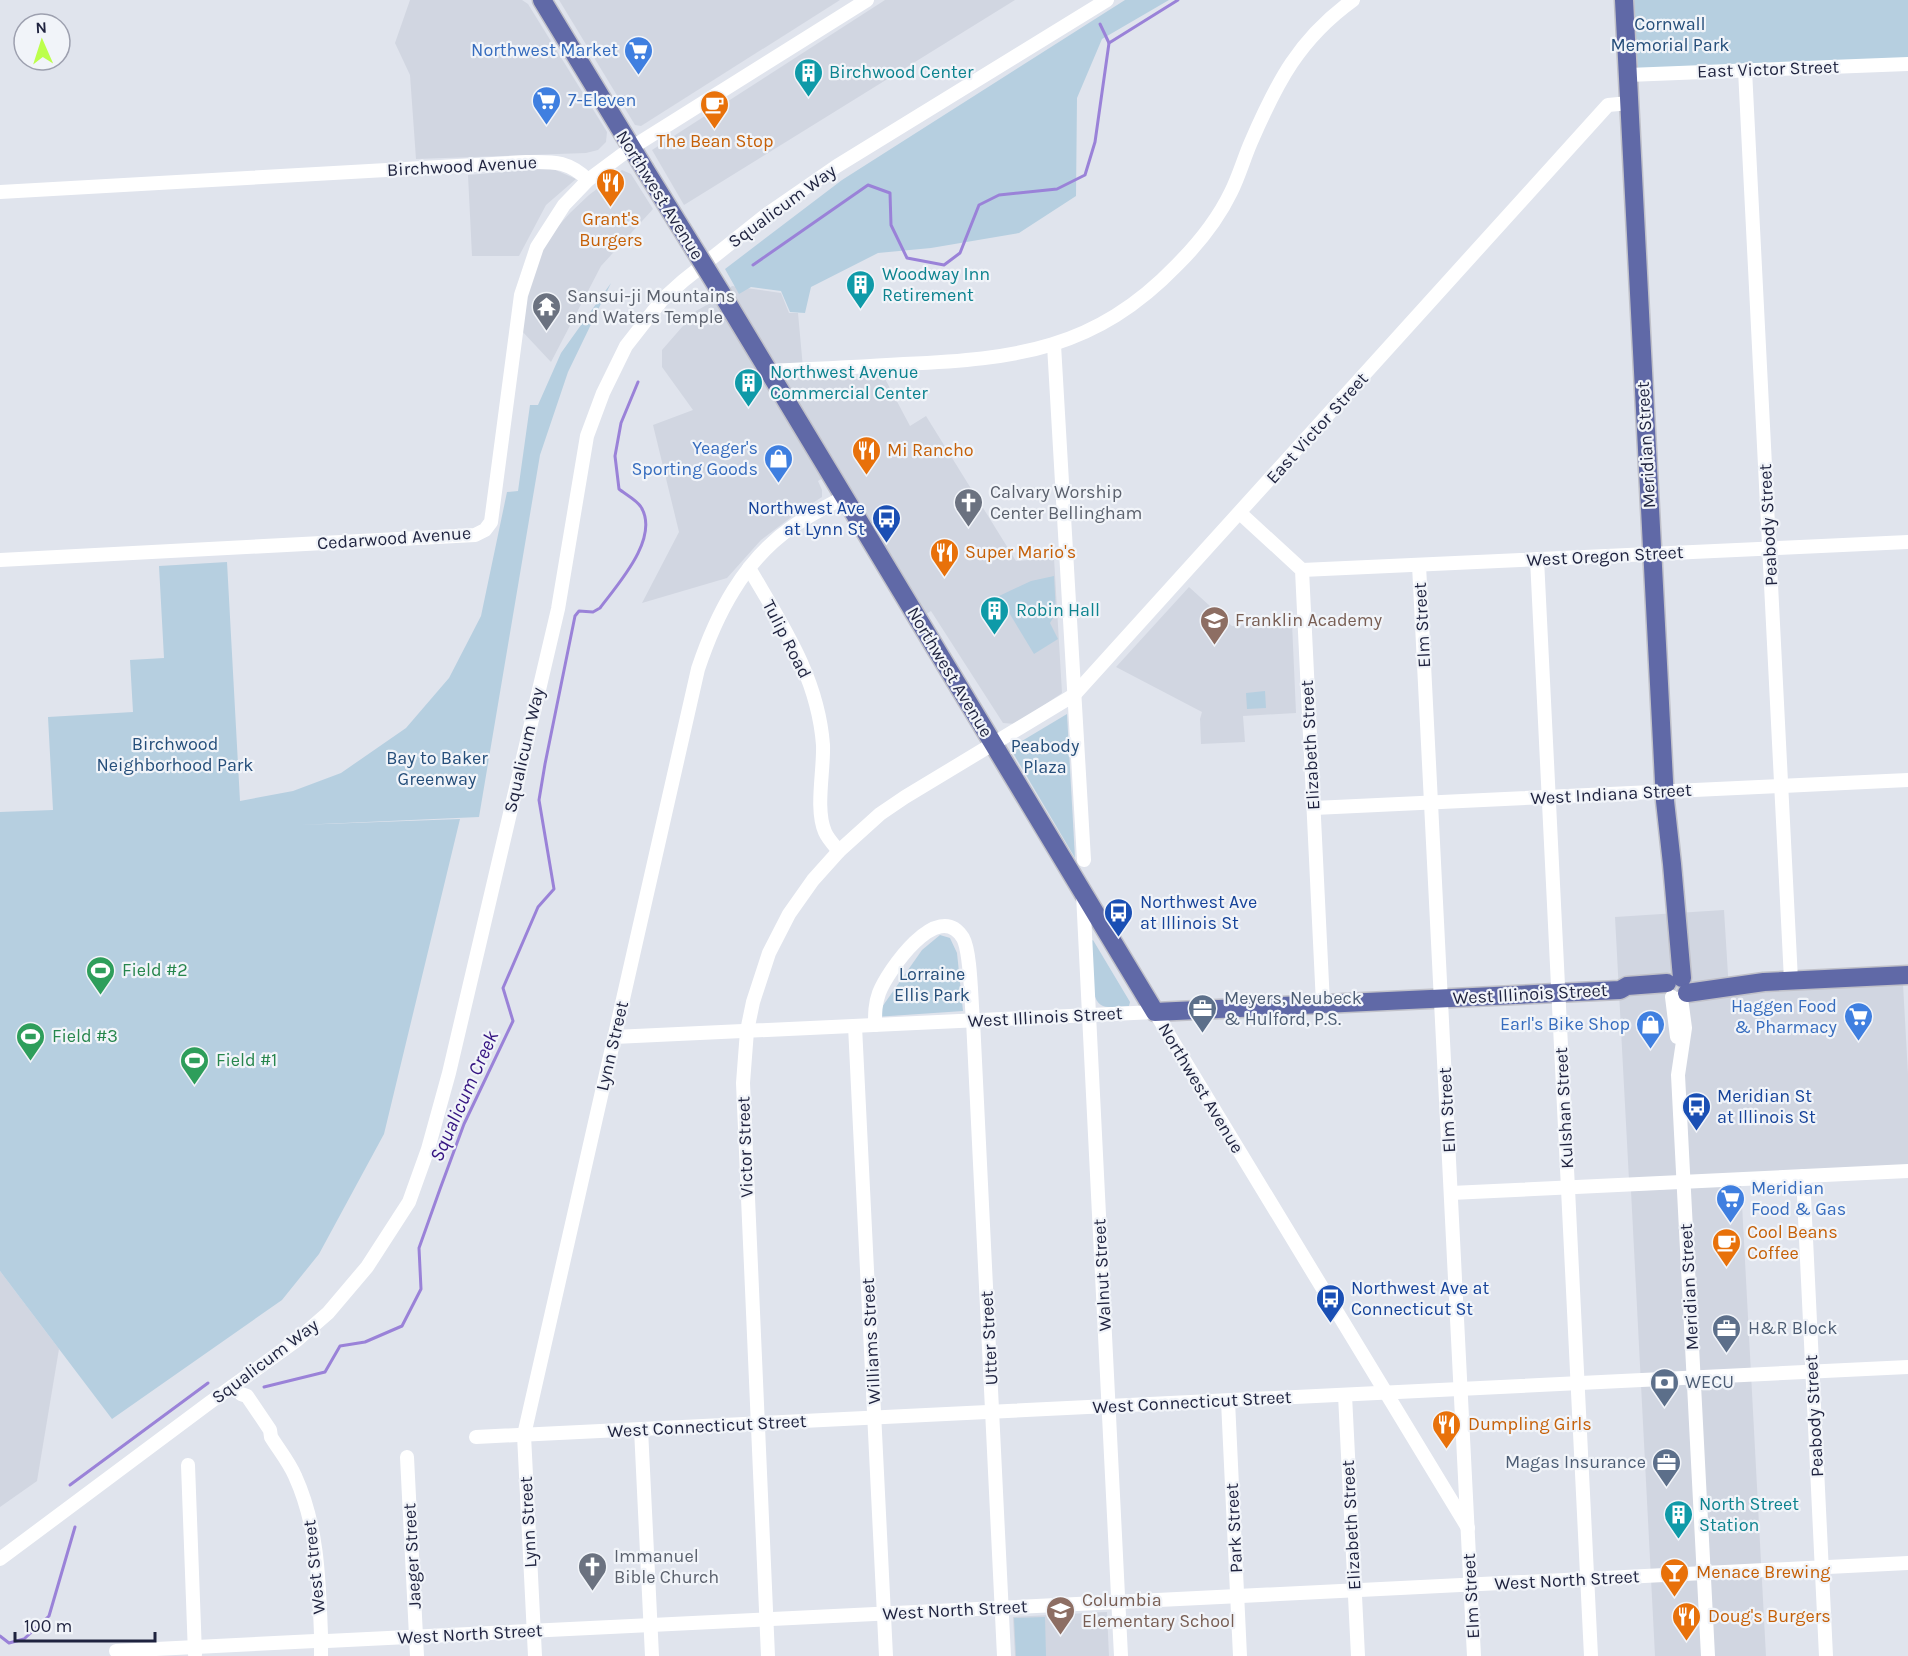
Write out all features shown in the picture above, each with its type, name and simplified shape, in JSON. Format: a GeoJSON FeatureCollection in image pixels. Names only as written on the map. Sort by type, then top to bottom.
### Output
{"type":"FeatureCollection","features":[{"type":"Feature","properties":{"kind":"main road","name":"Northwest Avenue"},"geometry":{"type":"LineString","coordinates":[[542,0],[1155,1012]]}},
{"type":"Feature","properties":{"kind":"main road","name":"Meridian Street"},"geometry":{"type":"LineString","coordinates":[[1624,0],[1664,791],[1672,864],[1677,988]]}},
{"type":"Feature","properties":{"kind":"main road","name":"West Illinois Street"},"geometry":{"type":"LineString","coordinates":[[1155,1012],[1620,990],[1627,994],[1738,978],[1764,982],[1908,975]]}},
{"type":"Feature","properties":{"kind":"street"},"geometry":{"type":"LineString","coordinates":[[588,180],[631,148],[867,0]]}},
{"type":"Feature","properties":{"kind":"street","name":"Squalicum Way"},"geometry":{"type":"LineString","coordinates":[[0,1559],[238,1390],[328,1313],[367,1267],[409,1202],[428,1149],[449,1073],[558,609],[587,436],[603,393],[626,346],[662,300],[766,215],[837,166],[1107,0]]}},
{"type":"Feature","properties":{"kind":"street"},"geometry":{"type":"LineString","coordinates":[[768,371],[969,361],[1028,352],[1054,345],[1095,328],[1128,308],[1165,278],[1195,247],[1231,193],[1273,92],[1287,67],[1321,26],[1353,0]]}},
{"type":"Feature","properties":{"kind":"street","name":"East Victor Street"},"geometry":{"type":"LineString","coordinates":[[1628,75],[1908,64]]}},
{"type":"Feature","properties":{"kind":"street","name":"Peabody Street"},"geometry":{"type":"LineString","coordinates":[[1745,70],[1791,980]]}},
{"type":"Feature","properties":{"kind":"street","name":"East Victor Street"},"geometry":{"type":"LineString","coordinates":[[993,744],[1074,695],[1608,105],[1629,103]]}},
{"type":"Feature","properties":{"kind":"street","name":"Birchwood Avenue"},"geometry":{"type":"LineString","coordinates":[[0,192],[525,162],[566,164],[577,169],[588,180]]}},
{"type":"Feature","properties":{"kind":"street","name":"Cedarwood Avenue"},"geometry":{"type":"LineString","coordinates":[[0,560],[475,535],[485,530],[491,522],[521,295],[528,269],[537,247],[564,205],[588,180]]}},
{"type":"Feature","properties":{"kind":"street"},"geometry":{"type":"LineString","coordinates":[[1054,345],[1084,860]]}},
{"type":"Feature","properties":{"kind":"street","name":"Lynn Street"},"geometry":{"type":"LineString","coordinates":[[535,1656],[524,1435],[698,669],[714,626],[736,585],[749,568],[784,533],[844,496]]}},
{"type":"Feature","properties":{"kind":"street"},"geometry":{"type":"LineString","coordinates":[[1240,513],[1302,570]]}},
{"type":"Feature","properties":{"kind":"street","name":"West Oregon Street"},"geometry":{"type":"LineString","coordinates":[[1302,570],[1908,542]]}},
{"type":"Feature","properties":{"kind":"street","name":"Kulshan Street"},"geometry":{"type":"LineString","coordinates":[[1537,559],[1591,1656]]}},
{"type":"Feature","properties":{"kind":"street","name":"Elm Street"},"geometry":{"type":"LineString","coordinates":[[1419,565],[1474,1656]]}},
{"type":"Feature","properties":{"kind":"street","name":"Tulip Road"},"geometry":{"type":"LineString","coordinates":[[749,568],[798,652],[809,680],[822,742],[822,822],[828,839],[839,851]]}},
{"type":"Feature","properties":{"kind":"street","name":"Elizabeth Street"},"geometry":{"type":"LineString","coordinates":[[1302,570],[1323,1004]]}},
{"type":"Feature","properties":{"kind":"street","name":"Victor Street"},"geometry":{"type":"LineString","coordinates":[[768,1656],[743,1099],[747,1031],[753,1002],[766,963],[784,924],[813,880],[839,851],[880,814],[993,744]]}},
{"type":"Feature","properties":{"kind":"street","name":"West Indiana Street"},"geometry":{"type":"LineString","coordinates":[[1314,808],[1908,780]]}},
{"type":"Feature","properties":{"kind":"street","name":"Walnut Street"},"geometry":{"type":"LineString","coordinates":[[1083,893],[1121,1656]]}},
{"type":"Feature","properties":{"kind":"street","name":"Utter Street"},"geometry":{"type":"LineString","coordinates":[[875,1025],[875,1003],[879,991],[898,960],[922,935],[946,927],[958,933],[964,942],[973,1020],[1004,1656]]}},
{"type":"Feature","properties":{"kind":"street","name":"Meridian Street"},"geometry":{"type":"LineString","coordinates":[[1677,988],[1681,1063],[1678,1074],[1708,1656]]}},
{"type":"Feature","properties":{"kind":"street","name":"West Illinois Street"},"geometry":{"type":"LineString","coordinates":[[614,1037],[1155,1012]]}},
{"type":"Feature","properties":{"kind":"street","name":"Northwest Avenue"},"geometry":{"type":"LineString","coordinates":[[1155,1012],[1468,1528]]}},
{"type":"Feature","properties":{"kind":"street","name":"Williams Street"},"geometry":{"type":"LineString","coordinates":[[855,1026],[886,1656]]}},
{"type":"Feature","properties":{"kind":"street"},"geometry":{"type":"LineString","coordinates":[[1451,1193],[1908,1171]]}},
{"type":"Feature","properties":{"kind":"street","name":"Peabody Street"},"geometry":{"type":"LineString","coordinates":[[1803,1176],[1826,1656]]}},
{"type":"Feature","properties":{"kind":"street","name":"West Connecticut Street"},"geometry":{"type":"LineString","coordinates":[[476,1437],[1908,1367]]}},
{"type":"Feature","properties":{"kind":"street","name":"West Street"},"geometry":{"type":"LineString","coordinates":[[238,1390],[241,1400],[264,1434],[271,1437],[295,1475],[307,1507],[314,1536],[319,1582],[321,1644]]}},
{"type":"Feature","properties":{"kind":"street","name":"Elizabeth Street"},"geometry":{"type":"LineString","coordinates":[[1345,1395],[1358,1656]]}},
{"type":"Feature","properties":{"kind":"street","name":"Park Street"},"geometry":{"type":"LineString","coordinates":[[1228,1401],[1240,1656]]}},
{"type":"Feature","properties":{"kind":"street"},"geometry":{"type":"LineString","coordinates":[[641,1429],[652,1656]]}},
{"type":"Feature","properties":{"kind":"street","name":"Jaeger Street"},"geometry":{"type":"LineString","coordinates":[[407,1457],[417,1656]]}},
{"type":"Feature","properties":{"kind":"street"},"geometry":{"type":"LineString","coordinates":[[188,1465],[195,1652]]}},
{"type":"Feature","properties":{"kind":"street","name":"West North Street"},"geometry":{"type":"LineString","coordinates":[[116,1651],[195,1652],[416,1636],[1908,1563]]}},
{"type":"Feature","properties":{"kind":"shaded area"},"geometry":{"type":"Polygon","coordinates":[[[410,0],[522,0],[528,4],[607,132],[606,142],[598,150],[586,153],[416,159],[410,75],[395,43],[410,0]]]}},
{"type":"Feature","properties":{"kind":"shaded area"},"geometry":{"type":"Polygon","coordinates":[[[559,0],[840,0],[641,126],[635,125],[559,0]]]}},
{"type":"Feature","properties":{"kind":"shaded area"},"geometry":{"type":"Polygon","coordinates":[[[885,0],[1015,0],[684,205],[652,150],[885,0]]]}},
{"type":"Feature","properties":{"kind":"shaded area"},"geometry":{"type":"Polygon","coordinates":[[[551,168],[576,179],[546,205],[519,256],[472,256],[468,175],[551,168]]]}},
{"type":"Feature","properties":{"kind":"shaded area"},"geometry":{"type":"Polygon","coordinates":[[[622,170],[631,174],[653,209],[601,266],[551,362],[521,330],[524,304],[540,252],[553,232],[570,213],[622,170]]]}},
{"type":"Feature","properties":{"kind":"shaded area"},"geometry":{"type":"Polygon","coordinates":[[[732,286],[781,293],[789,313],[798,313],[804,379],[883,375],[910,426],[926,416],[1016,561],[1054,558],[1062,693],[1016,724],[1003,723],[931,611],[925,615],[838,469],[818,481],[822,497],[761,540],[727,578],[642,603],[679,532],[653,425],[693,410],[662,367],[662,350],[696,311],[732,286]]]}},
{"type":"Feature","properties":{"kind":"shaded area","name":"Franklin Academy"},"geometry":{"type":"Polygon","coordinates":[[[1189,587],[1232,626],[1292,623],[1296,713],[1243,716],[1245,742],[1201,744],[1202,712],[1116,667],[1189,587]]]}},
{"type":"Feature","properties":{"kind":"shaded area"},"geometry":{"type":"Polygon","coordinates":[[[1724,910],[1729,991],[1903,984],[1908,1074],[1908,1167],[1629,1180],[1615,917],[1724,910]]]}},
{"type":"Feature","properties":{"kind":"shaded area"},"geometry":{"type":"Polygon","coordinates":[[[1741,1185],[1766,1656],[1655,1656],[1631,1191],[1741,1185]]]}},
{"type":"Feature","properties":{"kind":"shaded area"},"geometry":{"type":"Polygon","coordinates":[[[0,1271],[59,1349],[37,1481],[0,1507],[0,1271]]]}},
{"type":"Feature","properties":{"kind":"shaded area","name":"Columbia Elementary School"},"geometry":{"type":"Polygon","coordinates":[[[1107,1612],[1109,1656],[1015,1656],[1013,1617],[1107,1612]]]}},
{"type":"Feature","properties":{"kind":"green space"},"geometry":{"type":"Polygon","coordinates":[[[1125,0],[1169,0],[1102,39],[1077,98],[1076,196],[1019,233],[931,248],[878,253],[811,287],[805,313],[790,312],[781,291],[751,287],[739,294],[725,269],[842,180],[1125,0]]]}},
{"type":"Feature","properties":{"kind":"green space","name":"Cornwall Memorial Park"},"geometry":{"type":"Polygon","coordinates":[[[1633,0],[1908,0],[1908,58],[1638,69],[1633,0]]]}},
{"type":"Feature","properties":{"kind":"green space"},"geometry":{"type":"Polygon","coordinates":[[[611,283],[568,372],[540,455],[479,817],[299,825],[460,819],[384,1134],[319,1254],[282,1300],[112,1419],[0,1271],[0,812],[53,810],[48,717],[133,712],[130,660],[164,658],[159,566],[227,562],[240,801],[293,791],[341,773],[406,728],[449,678],[481,616],[507,492],[518,491],[530,405],[538,405],[561,353],[611,283]]]}},
{"type":"Feature","properties":{"kind":"green space"},"geometry":{"type":"Polygon","coordinates":[[[1054,576],[1056,613],[1050,623],[1058,639],[1034,654],[999,596],[1031,581],[1054,576]]]}},
{"type":"Feature","properties":{"kind":"green space"},"geometry":{"type":"Polygon","coordinates":[[[1265,691],[1266,708],[1247,709],[1246,693],[1265,691]]]}},
{"type":"Feature","properties":{"kind":"green space","name":"Peabody Plaza"},"geometry":{"type":"Polygon","coordinates":[[[1067,714],[1075,858],[1010,748],[1067,714]]]}},
{"type":"Feature","properties":{"kind":"green space","name":"Lorraine Ellis Park"},"geometry":{"type":"Polygon","coordinates":[[[940,935],[950,938],[957,953],[963,1011],[875,1017],[922,950],[940,935]]]}},
{"type":"Feature","properties":{"kind":"green space"},"geometry":{"type":"Polygon","coordinates":[[[1093,940],[1130,1002],[1129,1006],[1107,1007],[1097,1001],[1092,985],[1091,941],[1093,940]]]}},
{"type":"Feature","properties":{"kind":"green space"},"geometry":{"type":"Polygon","coordinates":[[[1045,1617],[1046,1656],[1016,1656],[1014,1618],[1045,1617]]]}},
{"type":"Feature","properties":{"kind":"waterway","name":"Squalicum Creek"},"geometry":{"type":"LineString","coordinates":[[753,265],[868,185],[890,193],[891,225],[907,258],[944,265],[960,253],[979,205],[999,195],[1057,189],[1085,175],[1095,142],[1109,43],[1178,0]]}},
{"type":"Feature","properties":{"kind":"waterway"},"geometry":{"type":"LineString","coordinates":[[1100,24],[1109,43]]}},
{"type":"Feature","properties":{"kind":"waterway","name":"Squalicum Creek"},"geometry":{"type":"LineString","coordinates":[[264,1387],[325,1372],[340,1346],[365,1342],[402,1326],[421,1289],[419,1248],[464,1124],[513,1021],[503,988],[538,907],[554,889],[539,800],[575,616],[579,611],[593,612],[600,608],[626,574],[641,546],[645,532],[645,519],[641,507],[619,489],[615,456],[621,423],[638,382]]}},
{"type":"Feature","properties":{"kind":"waterway","name":"Squalicum Creek"},"geometry":{"type":"LineString","coordinates":[[70,1485],[208,1383]]}},
{"type":"Feature","properties":{"kind":"waterway","name":"Squalicum Creek"},"geometry":{"type":"LineString","coordinates":[[0,1636],[9,1643],[24,1639],[49,1616],[75,1527]]}},
{"type":"Feature","properties":{"kind":"place","name":"Northwest Market"},"geometry":{"type":"Point","coordinates":[639,76]}},
{"type":"Feature","properties":{"kind":"place","name":"Birchwood Center"},"geometry":{"type":"Point","coordinates":[808,98]}},
{"type":"Feature","properties":{"kind":"place","name":"7-Eleven"},"geometry":{"type":"Point","coordinates":[547,126]}},
{"type":"Feature","properties":{"kind":"place","name":"The Bean Stop"},"geometry":{"type":"Point","coordinates":[715,130]}},
{"type":"Feature","properties":{"kind":"place","name":"Grant's Burgers"},"geometry":{"type":"Point","coordinates":[611,208]}},
{"type":"Feature","properties":{"kind":"place","name":"Woodway Inn Retirement"},"geometry":{"type":"Point","coordinates":[861,310]}},
{"type":"Feature","properties":{"kind":"place","name":"Sansui-ji Mountains and Waters Temple"},"geometry":{"type":"Point","coordinates":[546,332]}},
{"type":"Feature","properties":{"kind":"place","name":"Northwest Avenue Commercial Center"},"geometry":{"type":"Point","coordinates":[749,408]}},
{"type":"Feature","properties":{"kind":"place","name":"Mi Rancho"},"geometry":{"type":"Point","coordinates":[866,476]}},
{"type":"Feature","properties":{"kind":"place","name":"Yeager's Sporting Goods"},"geometry":{"type":"Point","coordinates":[779,484]}},
{"type":"Feature","properties":{"kind":"place","name":"Calvary Worship Center Bellingham"},"geometry":{"type":"Point","coordinates":[969,528]}},
{"type":"Feature","properties":{"kind":"place","name":"Northwest Ave at Lynn St"},"geometry":{"type":"Point","coordinates":[886,544]}},
{"type":"Feature","properties":{"kind":"place","name":"Super Mario's"},"geometry":{"type":"Point","coordinates":[944,578]}},
{"type":"Feature","properties":{"kind":"place","name":"Robin Hall"},"geometry":{"type":"Point","coordinates":[995,636]}},
{"type":"Feature","properties":{"kind":"place","name":"Franklin Academy"},"geometry":{"type":"Point","coordinates":[1214,646]}},
{"type":"Feature","properties":{"kind":"place","name":"Northwest Ave at Illinois St"},"geometry":{"type":"Point","coordinates":[1119,938]}},
{"type":"Feature","properties":{"kind":"place","name":"Field #2"},"geometry":{"type":"Point","coordinates":[101,996]}},
{"type":"Feature","properties":{"kind":"place","name":"Meyers, Neubeck & Hulford, P.S."},"geometry":{"type":"Point","coordinates":[1203,1034]}},
{"type":"Feature","properties":{"kind":"place","name":"Haggen Food & Pharmacy"},"geometry":{"type":"Point","coordinates":[1858,1042]}},
{"type":"Feature","properties":{"kind":"place","name":"Earl's Bike Shop"},"geometry":{"type":"Point","coordinates":[1651,1050]}},
{"type":"Feature","properties":{"kind":"place","name":"Field #3"},"geometry":{"type":"Point","coordinates":[31,1062]}},
{"type":"Feature","properties":{"kind":"place","name":"Field #1"},"geometry":{"type":"Point","coordinates":[195,1086]}},
{"type":"Feature","properties":{"kind":"place","name":"Meridian St at Illinois St"},"geometry":{"type":"Point","coordinates":[1696,1132]}},
{"type":"Feature","properties":{"kind":"place","name":"Meridian Food & Gas"},"geometry":{"type":"Point","coordinates":[1730,1224]}},
{"type":"Feature","properties":{"kind":"place","name":"Cool Beans Coffee"},"geometry":{"type":"Point","coordinates":[1726,1268]}},
{"type":"Feature","properties":{"kind":"place","name":"Northwest Ave at Connecticut St"},"geometry":{"type":"Point","coordinates":[1330,1324]}},
{"type":"Feature","properties":{"kind":"place","name":"H&R Block"},"geometry":{"type":"Point","coordinates":[1727,1354]}},
{"type":"Feature","properties":{"kind":"place","name":"WECU"},"geometry":{"type":"Point","coordinates":[1664,1408]}},
{"type":"Feature","properties":{"kind":"place","name":"Dumpling Girls"},"geometry":{"type":"Point","coordinates":[1447,1450]}},
{"type":"Feature","properties":{"kind":"place","name":"Magas Insurance"},"geometry":{"type":"Point","coordinates":[1667,1488]}},
{"type":"Feature","properties":{"kind":"place","name":"North Street Station"},"geometry":{"type":"Point","coordinates":[1678,1540]}},
{"type":"Feature","properties":{"kind":"place","name":"Immanuel Bible Church"},"geometry":{"type":"Point","coordinates":[593,1592]}},
{"type":"Feature","properties":{"kind":"place","name":"Menace Brewing"},"geometry":{"type":"Point","coordinates":[1675,1598]}},
{"type":"Feature","properties":{"kind":"place","name":"Columbia Elementary School"},"geometry":{"type":"Point","coordinates":[1061,1636]}},
{"type":"Feature","properties":{"kind":"place","name":"Doug's Burgers"},"geometry":{"type":"Point","coordinates":[1687,1642]}},
{"type":"Feature","properties":{"kind":"park label","name":"Birchwood Neighborhood Park"},"geometry":{"type":"Point","coordinates":[175,754]}},
{"type":"Feature","properties":{"kind":"park label","name":"Bay to Baker Greenway"},"geometry":{"type":"Point","coordinates":[437,768]}}]}
